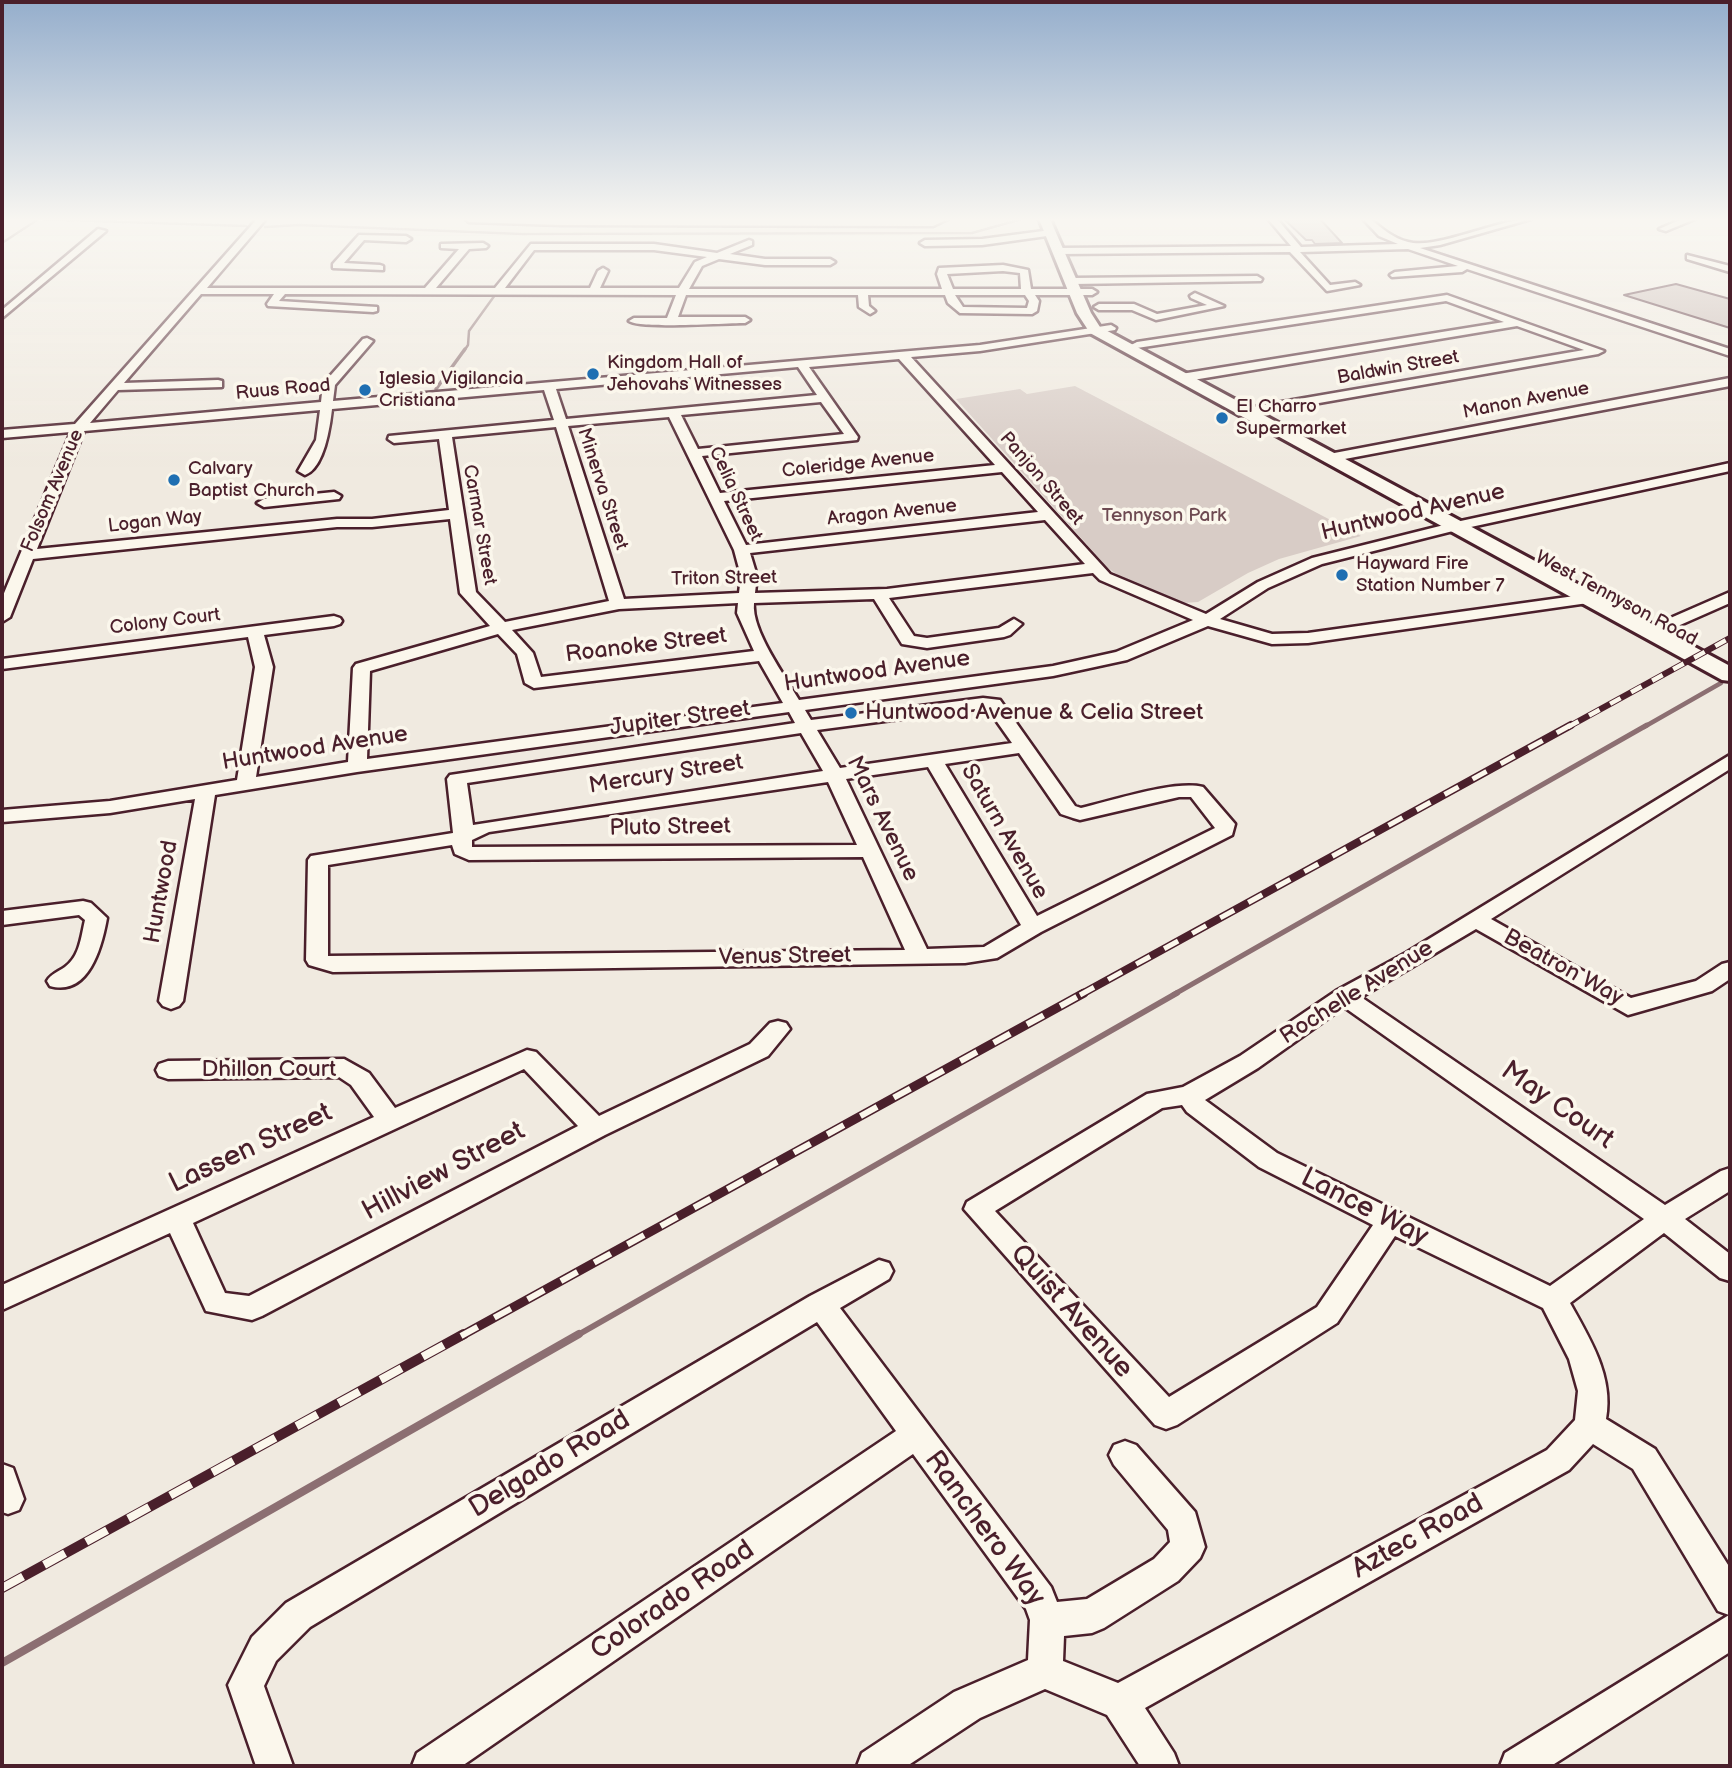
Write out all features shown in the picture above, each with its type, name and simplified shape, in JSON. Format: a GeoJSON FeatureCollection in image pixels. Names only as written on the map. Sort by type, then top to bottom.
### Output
{"type":"FeatureCollection","features":[{"type":"Feature","properties":{"kind":"main road","name":"West Tennyson Road"},"geometry":{"type":"LineString","coordinates":[[1079,302],[1095,330],[1464,525],[1665,626],[1702,653]]}},
{"type":"Feature","properties":{"kind":"main road","name":"West Tennyson Road"},"geometry":{"type":"LineString","coordinates":[[1096,302],[1111,328],[1188,377]]}},
{"type":"Feature","properties":{"kind":"main road","name":"West Tennyson Road"},"geometry":{"type":"LineString","coordinates":[[1464,525],[1589,598],[1702,653]]}},
{"type":"Feature","properties":{"kind":"main road"},"geometry":{"type":"LineString","coordinates":[[1702,653],[1730,661]]}},
{"type":"Feature","properties":{"kind":"main road"},"geometry":{"type":"LineString","coordinates":[[1702,653],[1730,675]]}},
{"type":"Feature","properties":{"kind":"street"},"geometry":{"type":"LineString","coordinates":[[2,315],[18,302]]}},
{"type":"Feature","properties":{"kind":"street","name":"Folsom Avenue"},"geometry":{"type":"LineString","coordinates":[[2,617],[79,427],[189,302]]}},
{"type":"Feature","properties":{"kind":"street"},"geometry":{"type":"LineString","coordinates":[[274,302],[272,304],[373,309]]}},
{"type":"Feature","properties":{"kind":"street"},"geometry":{"type":"LineString","coordinates":[[671,321],[678,302]]}},
{"type":"Feature","properties":{"kind":"street"},"geometry":{"type":"LineString","coordinates":[[864,302],[864,307],[870,311]]}},
{"type":"Feature","properties":{"kind":"street"},"geometry":{"type":"LineString","coordinates":[[955,302],[960,310],[964,311],[1032,311],[1034,302]]}},
{"type":"Feature","properties":{"kind":"street"},"geometry":{"type":"LineString","coordinates":[[1099,307],[1134,307],[1156,317],[1219,306],[1208,302]]}},
{"type":"Feature","properties":{"kind":"street"},"geometry":{"type":"LineString","coordinates":[[1137,345],[1424,302]]}},
{"type":"Feature","properties":{"kind":"street"},"geometry":{"type":"LineString","coordinates":[[1457,302],[1518,323]]}},
{"type":"Feature","properties":{"kind":"street"},"geometry":{"type":"LineString","coordinates":[[1576,302],[1726,349]]}},
{"type":"Feature","properties":{"kind":"street"},"geometry":{"type":"LineString","coordinates":[[634,321],[745,320]]}},
{"type":"Feature","properties":{"kind":"street"},"geometry":{"type":"LineString","coordinates":[[1188,377],[1518,323]]}},
{"type":"Feature","properties":{"kind":"street","name":"Baldwin Street"},"geometry":{"type":"LineString","coordinates":[[1252,411],[1598,351],[1518,323]]}},
{"type":"Feature","properties":{"kind":"street","name":"Ruus Road"},"geometry":{"type":"LineString","coordinates":[[2,434],[902,355],[1023,342],[1111,328]]}},
{"type":"Feature","properties":{"kind":"street"},"geometry":{"type":"LineString","coordinates":[[304,471],[322,440],[329,384],[367,341]]}},
{"type":"Feature","properties":{"kind":"street","name":"Panjon Street"},"geometry":{"type":"LineString","coordinates":[[902,355],[1094,568],[1119,585],[1206,620],[1272,639],[1308,638],[1589,598]]}},
{"type":"Feature","properties":{"kind":"street"},"geometry":{"type":"LineString","coordinates":[[695,453],[852,437],[801,364]]}},
{"type":"Feature","properties":{"kind":"street","name":"Manon Avenue"},"geometry":{"type":"LineString","coordinates":[[1336,456],[1730,382]]}},
{"type":"Feature","properties":{"kind":"street"},"geometry":{"type":"LineString","coordinates":[[114,387],[218,384]]}},
{"type":"Feature","properties":{"kind":"street","name":"Minerva Street"},"geometry":{"type":"LineString","coordinates":[[549,386],[618,604]]}},
{"type":"Feature","properties":{"kind":"street"},"geometry":{"type":"LineString","coordinates":[[394,439],[825,398]]}},
{"type":"Feature","properties":{"kind":"street","name":"Celia Street"},"geometry":{"type":"LineString","coordinates":[[674,413],[741,550],[749,576],[745,613],[764,654],[795,708]]}},
{"type":"Feature","properties":{"kind":"street","name":"Carmar Street"},"geometry":{"type":"LineString","coordinates":[[445,434],[468,593],[525,653],[534,683]]}},
{"type":"Feature","properties":{"kind":"street","name":"Huntwood Avenue"},"geometry":{"type":"LineString","coordinates":[[2,816],[110,807],[357,766],[1053,671],[1121,656],[1155,644],[1206,620],[1263,585],[1317,561],[1464,525],[1730,467]]}},
{"type":"Feature","properties":{"kind":"street","name":"Coleridge Avenue"},"geometry":{"type":"LineString","coordinates":[[715,498],[1005,468]]}},
{"type":"Feature","properties":{"kind":"street"},"geometry":{"type":"LineString","coordinates":[[264,503],[334,496]]}},
{"type":"Feature","properties":{"kind":"street"},"geometry":{"type":"LineString","coordinates":[[301,526],[302,500]]}},
{"type":"Feature","properties":{"kind":"street","name":"Logan Way"},"geometry":{"type":"LineString","coordinates":[[25,555],[301,526],[456,514]]}},
{"type":"Feature","properties":{"kind":"street","name":"Aragon Avenue"},"geometry":{"type":"LineString","coordinates":[[741,550],[1046,515]]}},
{"type":"Feature","properties":{"kind":"street","name":"Triton Street"},"geometry":{"type":"LineString","coordinates":[[357,766],[362,668],[502,628],[618,604],[806,599],[878,594],[1094,568]]}},
{"type":"Feature","properties":{"kind":"street"},"geometry":{"type":"LineString","coordinates":[[878,594],[908,640],[926,643],[1004,632],[1014,624]]}},
{"type":"Feature","properties":{"kind":"street"},"geometry":{"type":"LineString","coordinates":[[1665,626],[1730,597]]}},
{"type":"Feature","properties":{"kind":"street","name":"Colony Court"},"geometry":{"type":"LineString","coordinates":[[2,664],[334,621]]}},
{"type":"Feature","properties":{"kind":"street"},"geometry":{"type":"LineString","coordinates":[[246,783],[264,667],[255,632]]}},
{"type":"Feature","properties":{"kind":"street","name":"Roanoke Street"},"geometry":{"type":"LineString","coordinates":[[534,683],[764,654]]}},
{"type":"Feature","properties":{"kind":"street","name":"Jupiter Street"},"geometry":{"type":"LineString","coordinates":[[465,846],[457,779],[808,726],[983,703],[994,704],[1023,747]]}},
{"type":"Feature","properties":{"kind":"street","name":"Mars Avenue"},"geometry":{"type":"LineString","coordinates":[[795,708],[834,774],[919,955]]}},
{"type":"Feature","properties":{"kind":"street","name":"Mercury Street"},"geometry":{"type":"LineString","coordinates":[[317,960],[318,860],[465,846],[484,827],[1023,747]]}},
{"type":"Feature","properties":{"kind":"street","name":"Venus Street"},"geometry":{"type":"LineString","coordinates":[[317,960],[333,965],[965,956],[989,953],[1033,927],[1225,831],[1225,824],[1196,791],[1179,791],[1080,814],[1068,810],[1023,747]]}},
{"type":"Feature","properties":{"kind":"street","name":"Saturn Avenue"},"geometry":{"type":"LineString","coordinates":[[934,761],[1033,927]]}},
{"type":"Feature","properties":{"kind":"street","name":"Rochelle Avenue"},"geometry":{"type":"LineString","coordinates":[[977,1209],[1156,1100],[1189,1095],[1249,1062],[1344,996],[1414,958],[1730,761]]}},
{"type":"Feature","properties":{"kind":"street","name":"Huntwood"},"geometry":{"type":"LineString","coordinates":[[171,1001],[206,791]]}},
{"type":"Feature","properties":{"kind":"street","name":"Pluto Street"},"geometry":{"type":"LineString","coordinates":[[465,846],[872,851]]}},
{"type":"Feature","properties":{"kind":"street"},"geometry":{"type":"LineString","coordinates":[[2,918],[83,908],[96,918],[90,953],[76,974],[58,981]]}},
{"type":"Feature","properties":{"kind":"street","name":"Beatron Way"},"geometry":{"type":"LineString","coordinates":[[1475,919],[1628,1007],[1683,994],[1704,986],[1730,969]]}},
{"type":"Feature","properties":{"kind":"street","name":"May Court"},"geometry":{"type":"LineString","coordinates":[[1344,996],[1664,1219],[1730,1270]]}},
{"type":"Feature","properties":{"kind":"street","name":"Hillview Street"},"geometry":{"type":"LineString","coordinates":[[177,1218],[216,1303],[252,1308],[596,1128],[759,1050],[778,1029]]}},
{"type":"Feature","properties":{"kind":"street","name":"Lassen Street"},"geometry":{"type":"LineString","coordinates":[[2,1298],[527,1058],[596,1128]]}},
{"type":"Feature","properties":{"kind":"street","name":"Dhillon Court"},"geometry":{"type":"LineString","coordinates":[[168,1070],[344,1068],[360,1079],[389,1119]]}},
{"type":"Feature","properties":{"kind":"street","name":"Lance Way"},"geometry":{"type":"LineString","coordinates":[[1189,1095],[1196,1106],[1268,1160],[1553,1300]]}},
{"type":"Feature","properties":{"kind":"street"},"geometry":{"type":"LineString","coordinates":[[1730,1178],[1664,1219],[1553,1300],[1589,1372],[1593,1395],[1589,1424],[1644,1459],[1730,1599]]}},
{"type":"Feature","properties":{"kind":"street","name":"Quist Avenue"},"geometry":{"type":"LineString","coordinates":[[977,1209],[1166,1415],[1327,1315],[1390,1222]]}},
{"type":"Feature","properties":{"kind":"street","name":"Delgado Road"},"geometry":{"type":"LineString","coordinates":[[274,1766],[246,1685],[264,1649],[298,1615],[879,1271]]}},
{"type":"Feature","properties":{"kind":"street","name":"Ranchero Way"},"geometry":{"type":"LineString","coordinates":[[820,1304],[1039,1599],[1048,1619],[1045,1671]]}},
{"type":"Feature","properties":{"kind":"street","name":"Aztec Road"},"geometry":{"type":"LineString","coordinates":[[1120,1702],[1558,1460],[1589,1424]]}},
{"type":"Feature","properties":{"kind":"street","name":"Colorado Road"},"geometry":{"type":"LineString","coordinates":[[430,1766],[915,1435]]}},
{"type":"Feature","properties":{"kind":"street"},"geometry":{"type":"LineString","coordinates":[[1048,1619],[1092,1616],[1166,1570],[1188,1547],[1183,1523],[1125,1455]]}},
{"type":"Feature","properties":{"kind":"street"},"geometry":{"type":"LineString","coordinates":[[1518,1766],[1730,1632]]}},
{"type":"Feature","properties":{"kind":"street"},"geometry":{"type":"LineString","coordinates":[[875,1766],[967,1705],[1045,1671],[1120,1702],[1161,1766]]}},
{"type":"Feature","properties":{"kind":"green space","name":"Tennyson Park"},"geometry":{"type":"Polygon","coordinates":[[[1075,386],[1361,536],[1279,559],[1248,573],[1198,602],[1183,603],[1122,578],[1108,568],[956,399],[1020,389],[1027,394],[1075,386]]]}},
{"type":"Feature","properties":{"kind":"building"},"geometry":{"type":"Polygon","coordinates":[[[1645,302],[1730,302],[1730,328],[1645,302]]]}},
{"type":"Feature","properties":{"kind":"waterway"},"geometry":{"type":"LineString","coordinates":[[464,351],[468,345],[469,331],[490,302]]}},
{"type":"Feature","properties":{"kind":"waterway"},"geometry":{"type":"LineString","coordinates":[[436,389],[465,349]]}},
{"type":"Feature","properties":{"kind":"waterway"},"geometry":{"type":"LineString","coordinates":[[1644,727],[1721,683]]}},
{"type":"Feature","properties":{"kind":"waterway"},"geometry":{"type":"LineString","coordinates":[[1173,995],[1647,725]]}},
{"type":"Feature","properties":{"kind":"waterway"},"geometry":{"type":"LineString","coordinates":[[576,1336],[1177,993]]}},
{"type":"Feature","properties":{"kind":"waterway"},"geometry":{"type":"LineString","coordinates":[[2,1663],[579,1334]]}},
{"type":"Feature","properties":{"kind":"railway"},"geometry":{"type":"LineString","coordinates":[[1568,727],[1730,638]]}},
{"type":"Feature","properties":{"kind":"railway"},"geometry":{"type":"LineString","coordinates":[[1080,995],[1571,725]]}},
{"type":"Feature","properties":{"kind":"railway"},"geometry":{"type":"LineString","coordinates":[[461,1336],[1084,993]]}},
{"type":"Feature","properties":{"kind":"railway"},"geometry":{"type":"LineString","coordinates":[[2,1588],[464,1334]]}},
{"type":"Feature","properties":{"kind":"place","name":"Kingdom Hall of Jehovahs Witnesses"},"geometry":{"type":"Point","coordinates":[593,374]}},
{"type":"Feature","properties":{"kind":"place","name":"Iglesia Vigilancia Cristiana"},"geometry":{"type":"Point","coordinates":[365,390]}},
{"type":"Feature","properties":{"kind":"place","name":"El Charro Supermarket"},"geometry":{"type":"Point","coordinates":[1222,418]}},
{"type":"Feature","properties":{"kind":"place","name":"Calvary Baptist Church"},"geometry":{"type":"Point","coordinates":[174,480]}},
{"type":"Feature","properties":{"kind":"place","name":"Hayward Fire Station Number 7"},"geometry":{"type":"Point","coordinates":[1342,575]}},
{"type":"Feature","properties":{"kind":"place","name":"Huntwood Avenue & Celia Street"},"geometry":{"type":"Point","coordinates":[851,713]}}]}
